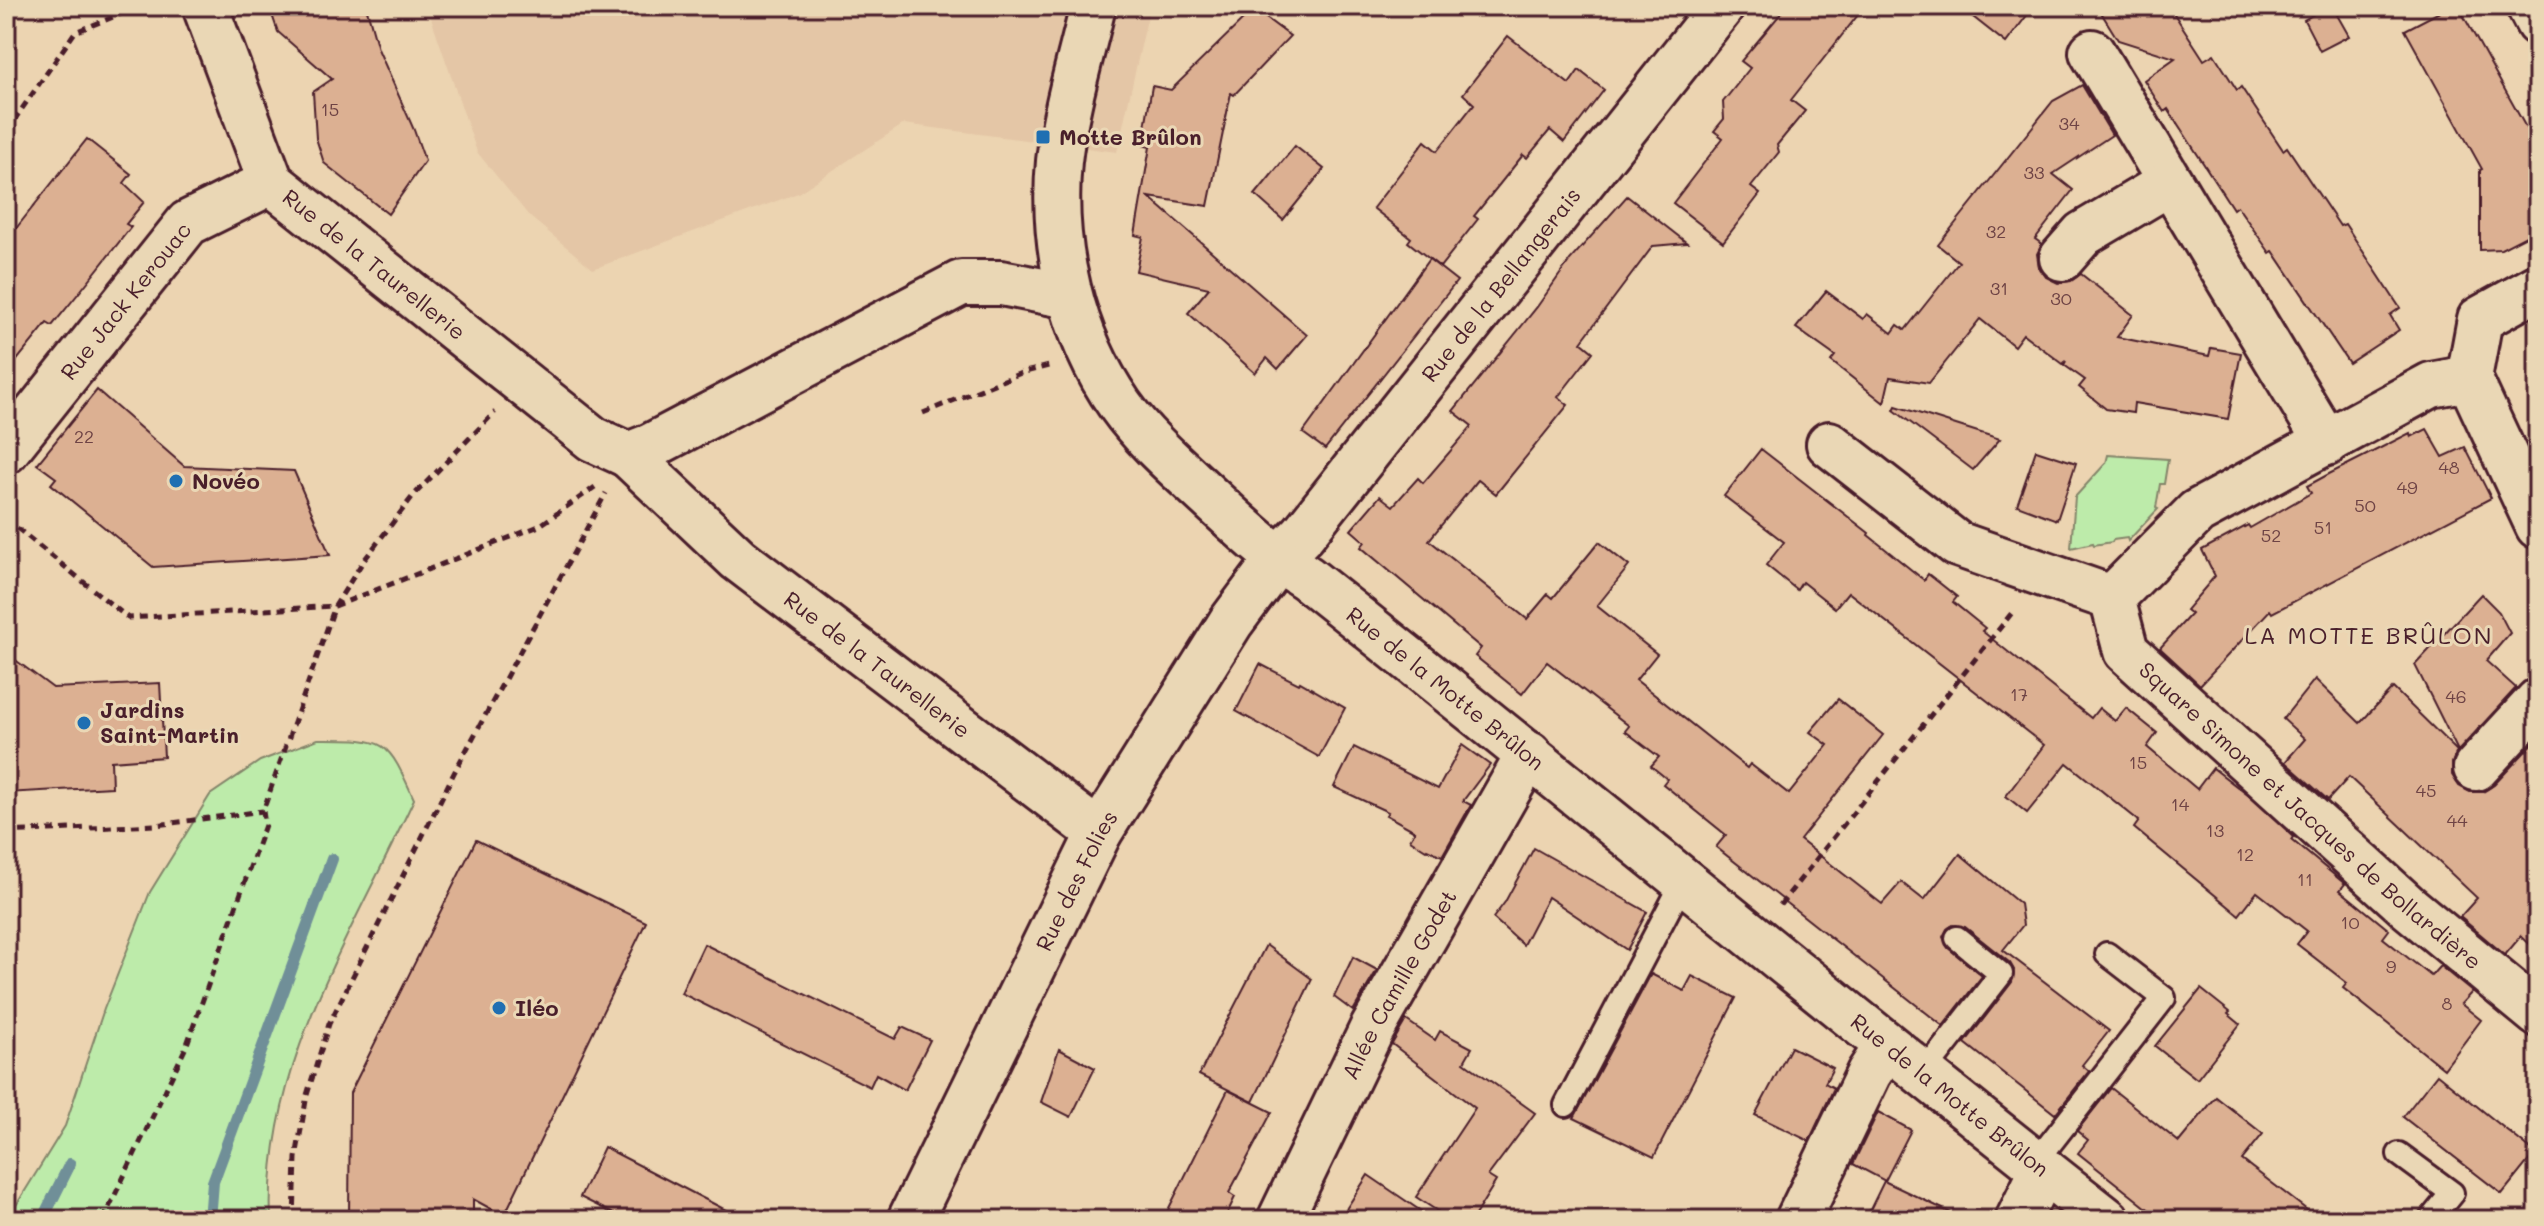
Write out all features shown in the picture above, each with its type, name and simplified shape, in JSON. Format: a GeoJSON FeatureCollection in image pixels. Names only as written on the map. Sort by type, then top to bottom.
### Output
{"type":"FeatureCollection","features":[{"type":"Feature","properties":{"kind":"street","name":"Rue de la Taurellerie"},"geometry":{"type":"LineString","coordinates":[[205,6],[271,182],[593,439],[628,455],[738,559],[1099,833]]}},
{"type":"Feature","properties":{"kind":"street","name":"Rue de la Motte Brûlon"},"geometry":{"type":"LineString","coordinates":[[1093,6],[1059,162],[1059,235],[1069,296],[1093,357],[1119,404],[1145,435],[1278,559],[1529,754],[1887,1046],[2107,1220]]}},
{"type":"Feature","properties":{"kind":"street","name":"Rue de la Bellangerais"},"geometry":{"type":"LineString","coordinates":[[1278,559],[1303,534],[1722,6]]}},
{"type":"Feature","properties":{"kind":"street"},"geometry":{"type":"LineString","coordinates":[[2529,6],[2538,23]]}},
{"type":"Feature","properties":{"kind":"street"},"geometry":{"type":"LineString","coordinates":[[2092,52],[2327,443]]}},
{"type":"Feature","properties":{"kind":"street","name":"Rue Jack Kerouac"},"geometry":{"type":"LineString","coordinates":[[6,451],[188,223],[271,182]]}},
{"type":"Feature","properties":{"kind":"street"},"geometry":{"type":"LineString","coordinates":[[2062,258],[2083,234],[2169,183]]}},
{"type":"Feature","properties":{"kind":"street"},"geometry":{"type":"LineString","coordinates":[[628,455],[663,440],[961,283],[1001,283],[1069,296]]}},
{"type":"Feature","properties":{"kind":"street"},"geometry":{"type":"LineString","coordinates":[[2538,287],[2480,319],[2469,378],[2538,526]]}},
{"type":"Feature","properties":{"kind":"street"},"geometry":{"type":"LineString","coordinates":[[1829,444],[1957,544],[2112,598],[2197,512],[2431,385],[2469,378]]}},
{"type":"Feature","properties":{"kind":"street","name":"Rue des Folies"},"geometry":{"type":"LineString","coordinates":[[910,1220],[1099,833],[1198,671],[1278,559]]}},
{"type":"Feature","properties":{"kind":"street","name":"Square Simone et Jacques de Bollardière"},"geometry":{"type":"LineString","coordinates":[[2112,598],[2126,651],[2407,906],[2538,1014]]}},
{"type":"Feature","properties":{"kind":"street"},"geometry":{"type":"LineString","coordinates":[[2476,768],[2538,701]]}},
{"type":"Feature","properties":{"kind":"street","name":"Allée Camille Godet"},"geometry":{"type":"LineString","coordinates":[[1280,1220],[1371,1031],[1529,754]]}},
{"type":"Feature","properties":{"kind":"street"},"geometry":{"type":"LineString","coordinates":[[1798,1220],[1869,1073],[1887,1046]]}},
{"type":"Feature","properties":{"kind":"street"},"geometry":{"type":"LineString","coordinates":[[2018,1220],[2039,1166]]}},
{"type":"Feature","properties":{"kind":"lane"},"geometry":{"type":"LineString","coordinates":[[1566,1105],[1684,880]]}},
{"type":"Feature","properties":{"kind":"lane"},"geometry":{"type":"LineString","coordinates":[[1923,1074],[2001,974],[1957,938]]}},
{"type":"Feature","properties":{"kind":"lane"},"geometry":{"type":"LineString","coordinates":[[2039,1166],[2164,998],[2107,954]]}},
{"type":"Feature","properties":{"kind":"lane"},"geometry":{"type":"LineString","coordinates":[[2399,1154],[2452,1193],[2430,1220]]}},
{"type":"Feature","properties":{"kind":"path"},"geometry":{"type":"LineString","coordinates":[[6,132],[75,32],[141,6]]}},
{"type":"Feature","properties":{"kind":"path"},"geometry":{"type":"LineString","coordinates":[[923,413],[1021,373],[1093,357]]}},
{"type":"Feature","properties":{"kind":"path"},"geometry":{"type":"LineString","coordinates":[[103,1220],[186,1047],[265,825],[263,811],[335,606],[362,563],[413,496],[502,405]]}},
{"type":"Feature","properties":{"kind":"path"},"geometry":{"type":"LineString","coordinates":[[6,519],[128,618],[335,606],[539,526],[602,482],[628,455]]}},
{"type":"Feature","properties":{"kind":"path"},"geometry":{"type":"LineString","coordinates":[[294,1220],[296,1158],[307,1095],[329,1024],[455,771],[628,455]]}},
{"type":"Feature","properties":{"kind":"path"},"geometry":{"type":"LineString","coordinates":[[1754,937],[2042,574]]}},
{"type":"Feature","properties":{"kind":"path"},"geometry":{"type":"LineString","coordinates":[[6,832],[156,825],[263,811]]}},
{"type":"Feature","properties":{"kind":"shaded area"},"geometry":{"type":"Polygon","coordinates":[[[427,6],[1150,6],[1117,152],[904,124],[798,193],[593,269],[529,216],[477,152],[427,6]]]}},
{"type":"Feature","properties":{"kind":"green space"},"geometry":{"type":"Polygon","coordinates":[[[2108,455],[2168,459],[2164,484],[2160,484],[2158,509],[2128,541],[2127,538],[2071,548],[2075,497],[2106,463],[2108,455]]]}},
{"type":"Feature","properties":{"kind":"green space"},"geometry":{"type":"Polygon","coordinates":[[[318,739],[358,740],[381,746],[397,763],[414,799],[340,951],[297,1055],[282,1108],[273,1163],[271,1220],[7,1220],[65,1126],[104,1009],[150,892],[210,795],[260,761],[318,739]]]}},
{"type":"Feature","properties":{"kind":"building"},"geometry":{"type":"Polygon","coordinates":[[[269,6],[366,6],[378,49],[425,161],[388,214],[324,163],[316,138],[313,92],[332,79],[278,32],[269,6]]]}},
{"type":"Feature","properties":{"kind":"building"},"geometry":{"type":"Polygon","coordinates":[[[1787,6],[1865,6],[1791,100],[1805,111],[1777,145],[1779,152],[1751,187],[1760,194],[1723,242],[1673,203],[1723,138],[1714,131],[1724,119],[1723,102],[1750,68],[1741,61],[1787,6]]]}},
{"type":"Feature","properties":{"kind":"building"},"geometry":{"type":"Polygon","coordinates":[[[1959,6],[2034,6],[2006,43],[1959,6]]]}},
{"type":"Feature","properties":{"kind":"building"},"geometry":{"type":"Polygon","coordinates":[[[2097,6],[2169,6],[2204,60],[2214,54],[2237,90],[2241,87],[2283,150],[2287,147],[2340,226],[2345,224],[2400,308],[2390,315],[2399,330],[2349,363],[2273,251],[2270,253],[2237,206],[2233,209],[2168,109],[2164,112],[2144,80],[2175,58],[2118,40],[2097,6]]]}},
{"type":"Feature","properties":{"kind":"building"},"geometry":{"type":"Polygon","coordinates":[[[2332,6],[2349,36],[2320,51],[2304,20],[2332,6]]]}},
{"type":"Feature","properties":{"kind":"building"},"geometry":{"type":"Polygon","coordinates":[[[2451,6],[2458,6],[2538,149],[2538,230],[2501,249],[2480,250],[2482,169],[2405,30],[2451,6]]]}},
{"type":"Feature","properties":{"kind":"building"},"geometry":{"type":"Polygon","coordinates":[[[1254,9],[1290,36],[1234,95],[1231,93],[1208,206],[1149,197],[1307,335],[1278,369],[1267,358],[1255,373],[1188,313],[1209,288],[1136,271],[1143,237],[1135,235],[1150,147],[1142,145],[1152,86],[1171,90],[1254,9]]]}},
{"type":"Feature","properties":{"kind":"building"},"geometry":{"type":"Polygon","coordinates":[[[1508,36],[1569,84],[1579,70],[1604,90],[1564,142],[1550,130],[1527,158],[1523,155],[1474,216],[1478,219],[1440,267],[1408,242],[1411,238],[1373,208],[1425,141],[1437,151],[1474,104],[1463,94],[1508,36]]]}},
{"type":"Feature","properties":{"kind":"building"},"geometry":{"type":"Polygon","coordinates":[[[2082,85],[2112,135],[2053,174],[2073,190],[2035,239],[2042,244],[2037,254],[2039,267],[2046,277],[2058,283],[2071,281],[2081,274],[2133,315],[2117,337],[2209,356],[2211,348],[2241,353],[2228,419],[2134,403],[2133,413],[2106,409],[2079,387],[2085,380],[2064,365],[2066,361],[2063,364],[2023,334],[2014,346],[1980,319],[1929,383],[1890,377],[1884,403],[1831,361],[1835,356],[1796,328],[1826,291],[1863,319],[1867,314],[1892,333],[1898,325],[1905,330],[1959,262],[1938,245],[2053,101],[2082,85]]]}},
{"type":"Feature","properties":{"kind":"building"},"geometry":{"type":"Polygon","coordinates":[[[87,139],[131,174],[124,183],[144,202],[126,224],[131,227],[82,289],[52,326],[47,323],[6,374],[6,241],[87,139]]]}},
{"type":"Feature","properties":{"kind":"building"},"geometry":{"type":"Polygon","coordinates":[[[1295,146],[1324,169],[1283,220],[1255,195],[1295,146]]]}},
{"type":"Feature","properties":{"kind":"building"},"geometry":{"type":"Polygon","coordinates":[[[1627,196],[1687,243],[1653,246],[1581,342],[1593,352],[1558,397],[1568,405],[1496,494],[1478,480],[1429,540],[1527,619],[1548,594],[1553,598],[1599,542],[1629,566],[1597,606],[1657,654],[1636,680],[1747,768],[1750,764],[1789,794],[1828,745],[1810,732],[1838,699],[1883,735],[1800,840],[1882,904],[1901,882],[1924,900],[1960,854],[2020,904],[2023,925],[2003,950],[2109,1031],[2082,1065],[2089,1071],[2055,1114],[1965,1043],[2012,982],[2014,970],[2010,963],[1965,927],[1953,925],[1947,929],[1943,937],[1948,948],[1982,976],[1943,1026],[1716,847],[1726,835],[1663,784],[1667,779],[1651,766],[1659,757],[1625,731],[1629,726],[1547,662],[1522,694],[1475,656],[1481,648],[1361,547],[1365,542],[1351,530],[1380,496],[1393,506],[1418,478],[1423,483],[1472,426],[1453,411],[1537,307],[1570,260],[1627,196]]]}},
{"type":"Feature","properties":{"kind":"building"},"geometry":{"type":"Polygon","coordinates":[[[1429,259],[1457,281],[1325,449],[1303,433],[1429,259]]]}},
{"type":"Feature","properties":{"kind":"building","name":"Novéo"},"geometry":{"type":"Polygon","coordinates":[[[97,390],[184,466],[294,471],[330,555],[153,567],[51,484],[56,478],[37,464],[97,390]]]}},
{"type":"Feature","properties":{"kind":"building"},"geometry":{"type":"Polygon","coordinates":[[[1896,406],[2000,439],[1973,470],[1894,410],[1896,406]]]}},
{"type":"Feature","properties":{"kind":"building"},"geometry":{"type":"Polygon","coordinates":[[[2427,429],[2443,457],[2465,447],[2491,498],[2272,613],[2270,610],[2200,685],[2160,648],[2191,614],[2186,610],[2215,576],[2202,550],[2248,525],[2250,528],[2311,493],[2307,486],[2329,474],[2410,433],[2411,437],[2427,429]]]}},
{"type":"Feature","properties":{"kind":"building"},"geometry":{"type":"Polygon","coordinates":[[[1761,449],[1924,580],[1928,574],[1957,597],[1953,602],[1985,628],[1982,631],[2091,718],[2099,708],[2115,721],[2126,708],[2157,733],[2147,747],[2197,789],[2213,768],[2249,796],[2294,837],[2292,840],[2345,884],[2340,890],[2389,930],[2383,938],[2431,976],[2440,966],[2472,992],[2461,1004],[2481,1020],[2444,1069],[2343,988],[2347,983],[2297,944],[2307,931],[2257,892],[2239,915],[2134,828],[2139,821],[2067,763],[2027,813],[2006,796],[2044,745],[1848,592],[1835,608],[1802,582],[1797,590],[1766,565],[1784,542],[1724,496],[1761,449]]]}},
{"type":"Feature","properties":{"kind":"building"},"geometry":{"type":"Polygon","coordinates":[[[2036,450],[2076,463],[2057,520],[2017,505],[2036,450]]]}},
{"type":"Feature","properties":{"kind":"building"},"geometry":{"type":"Polygon","coordinates":[[[2481,594],[2499,612],[2510,633],[2486,661],[2516,688],[2458,751],[2415,665],[2481,594]]]}},
{"type":"Feature","properties":{"kind":"building","name":"Jardins Saint-Martin"},"geometry":{"type":"Polygon","coordinates":[[[6,653],[53,688],[160,683],[164,757],[111,761],[112,787],[6,793],[6,653]]]}},
{"type":"Feature","properties":{"kind":"building"},"geometry":{"type":"Polygon","coordinates":[[[1260,664],[1300,682],[1345,708],[1319,757],[1236,711],[1260,664]]]}},
{"type":"Feature","properties":{"kind":"building"},"geometry":{"type":"Polygon","coordinates":[[[2315,679],[2360,723],[2393,688],[2457,751],[2452,763],[2452,775],[2459,786],[2470,792],[2483,792],[2494,785],[2538,738],[2538,952],[2521,936],[2505,955],[2460,917],[2477,898],[2349,777],[2328,800],[2285,762],[2305,739],[2283,719],[2315,679]]]}},
{"type":"Feature","properties":{"kind":"building"},"geometry":{"type":"Polygon","coordinates":[[[1462,745],[1490,765],[1463,801],[1471,805],[1442,856],[1410,840],[1415,831],[1386,815],[1388,812],[1334,787],[1354,747],[1438,789],[1462,745]]]}},
{"type":"Feature","properties":{"kind":"building","name":"Iléo"},"geometry":{"type":"Polygon","coordinates":[[[476,840],[646,922],[504,1216],[473,1199],[473,1220],[349,1220],[350,1093],[476,840]]]}},
{"type":"Feature","properties":{"kind":"building"},"geometry":{"type":"Polygon","coordinates":[[[1534,848],[1647,912],[1627,950],[1548,897],[1523,945],[1493,918],[1534,848]]]}},
{"type":"Feature","properties":{"kind":"building"},"geometry":{"type":"Polygon","coordinates":[[[704,944],[895,1039],[902,1027],[930,1040],[905,1090],[876,1074],[870,1087],[681,993],[704,944]]]}},
{"type":"Feature","properties":{"kind":"building"},"geometry":{"type":"Polygon","coordinates":[[[1266,945],[1312,979],[1253,1102],[1199,1075],[1266,945]]]}},
{"type":"Feature","properties":{"kind":"building"},"geometry":{"type":"Polygon","coordinates":[[[1353,957],[1377,970],[1353,1011],[1334,997],[1353,957]]]}},
{"type":"Feature","properties":{"kind":"building"},"geometry":{"type":"Polygon","coordinates":[[[1651,974],[1684,991],[1692,976],[1736,998],[1654,1157],[1574,1118],[1651,974]]]}},
{"type":"Feature","properties":{"kind":"building"},"geometry":{"type":"Polygon","coordinates":[[[2201,989],[2240,1024],[2197,1079],[2155,1046],[2201,989]]]}},
{"type":"Feature","properties":{"kind":"building"},"geometry":{"type":"Polygon","coordinates":[[[1406,1020],[1435,1040],[1440,1031],[1472,1048],[1464,1062],[1535,1113],[1488,1176],[1496,1181],[1472,1220],[1451,1220],[1416,1197],[1475,1108],[1392,1044],[1406,1020]]]}},
{"type":"Feature","properties":{"kind":"building"},"geometry":{"type":"Polygon","coordinates":[[[1791,1047],[1833,1068],[1825,1083],[1834,1088],[1809,1141],[1755,1115],[1791,1047]]]}},
{"type":"Feature","properties":{"kind":"building"},"geometry":{"type":"Polygon","coordinates":[[[1059,1049],[1095,1068],[1071,1117],[1041,1102],[1059,1049]]]}},
{"type":"Feature","properties":{"kind":"building"},"geometry":{"type":"Polygon","coordinates":[[[2437,1074],[2535,1153],[2502,1194],[2403,1117],[2437,1074]]]}},
{"type":"Feature","properties":{"kind":"building"},"geometry":{"type":"Polygon","coordinates":[[[2111,1088],[2179,1142],[2216,1097],[2263,1134],[2242,1160],[2320,1220],[2162,1220],[2078,1153],[2088,1140],[2077,1131],[2111,1088]]]}},
{"type":"Feature","properties":{"kind":"building"},"geometry":{"type":"Polygon","coordinates":[[[1228,1090],[1272,1112],[1229,1193],[1235,1197],[1224,1220],[1163,1220],[1228,1090]]]}},
{"type":"Feature","properties":{"kind":"building"},"geometry":{"type":"Polygon","coordinates":[[[1878,1112],[1911,1130],[1885,1181],[1853,1164],[1878,1112]]]}},
{"type":"Feature","properties":{"kind":"building"},"geometry":{"type":"Polygon","coordinates":[[[604,1147],[745,1220],[626,1220],[580,1197],[604,1147]]]}},
{"type":"Feature","properties":{"kind":"building"},"geometry":{"type":"Polygon","coordinates":[[[1368,1175],[1434,1220],[1339,1220],[1368,1175]]]}},
{"type":"Feature","properties":{"kind":"building"},"geometry":{"type":"Polygon","coordinates":[[[1884,1181],[1966,1220],[1865,1220],[1884,1181]]]}},
{"type":"Feature","properties":{"kind":"waterway"},"geometry":{"type":"LineString","coordinates":[[210,1220],[213,1182],[332,859]]}},
{"type":"Feature","properties":{"kind":"waterway"},"geometry":{"type":"LineString","coordinates":[[42,1220],[70,1164]]}},
{"type":"Feature","properties":{"kind":"place","name":"Motte Brûlon"},"geometry":{"type":"Point","coordinates":[1043,137]}},
{"type":"Feature","properties":{"kind":"place","name":"Novéo"},"geometry":{"type":"Point","coordinates":[176,481]}},
{"type":"Feature","properties":{"kind":"place","name":"Jardins Saint-Martin"},"geometry":{"type":"Point","coordinates":[84,723]}},
{"type":"Feature","properties":{"kind":"place","name":"Iléo"},"geometry":{"type":"Point","coordinates":[499,1008]}},
{"type":"Feature","properties":{"kind":"district","name":"LA MOTTE BRÛLON"},"geometry":{"type":"Point","coordinates":[2369,636]}}]}
